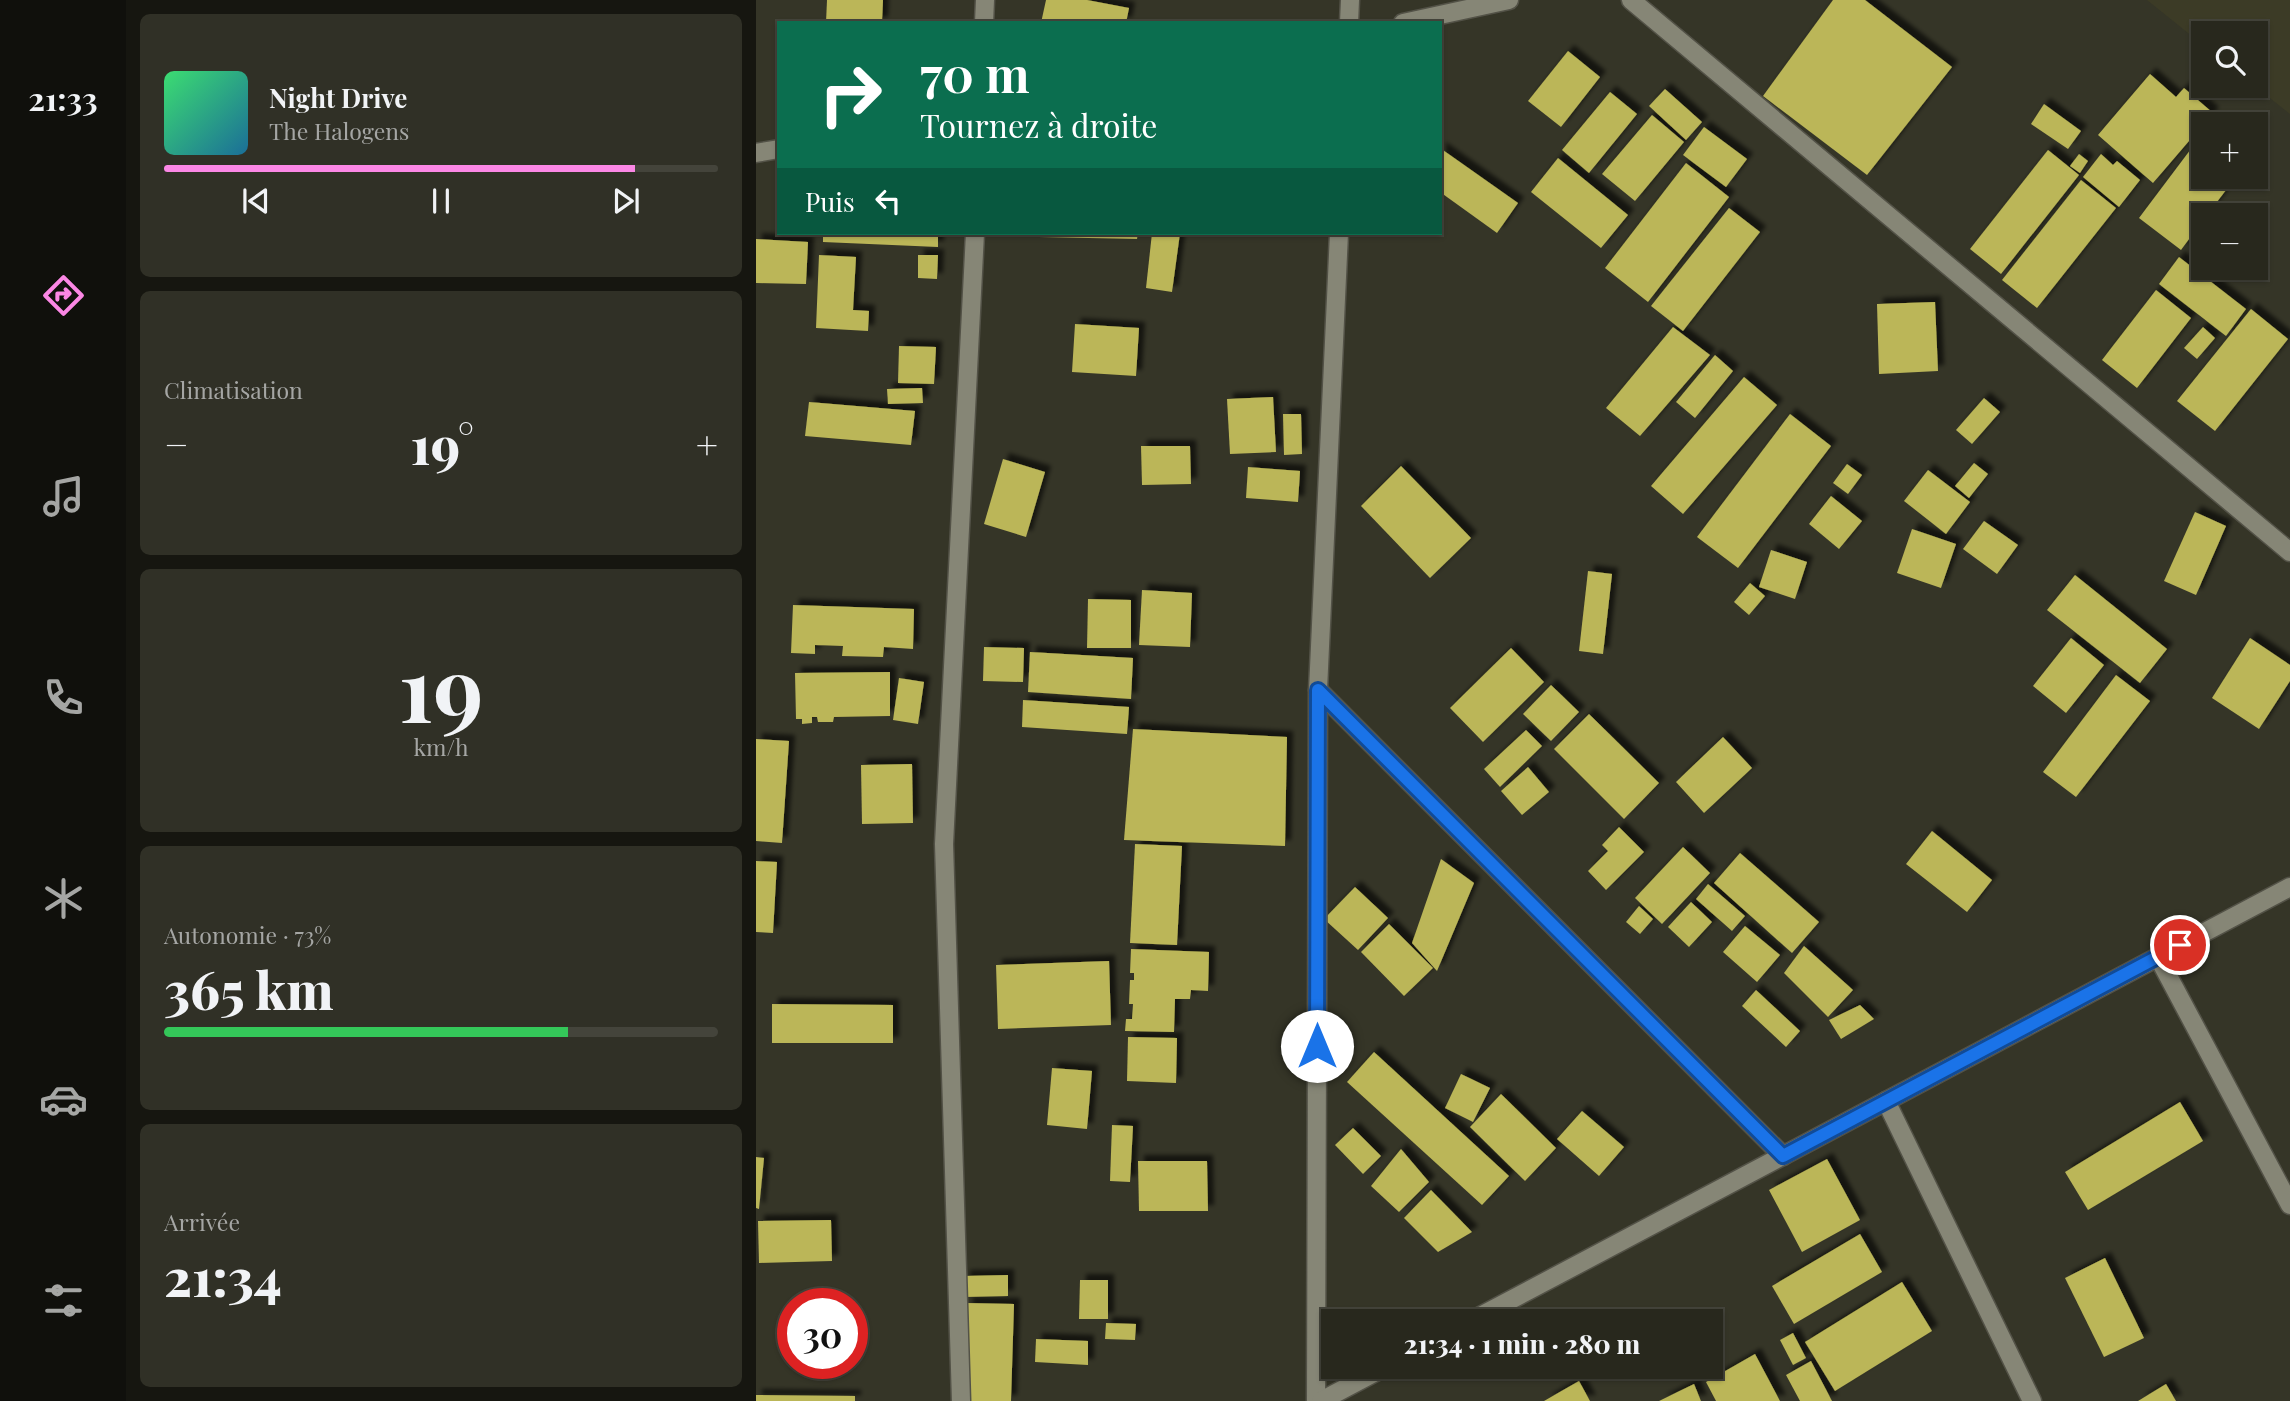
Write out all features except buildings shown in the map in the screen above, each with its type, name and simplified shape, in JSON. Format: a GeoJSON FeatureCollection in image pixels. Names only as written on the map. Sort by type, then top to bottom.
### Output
{"type":"FeatureCollection","features":[{"type":"Feature","properties":{"kind":"street"},"geometry":{"type":"LineString","coordinates":[[984,21],[985,0]]}},
{"type":"Feature","properties":{"kind":"street"},"geometry":{"type":"LineString","coordinates":[[1349,21],[1350,0]]}},
{"type":"Feature","properties":{"kind":"street"},"geometry":{"type":"LineString","coordinates":[[1412,21],[1509,0]]}},
{"type":"Feature","properties":{"kind":"street"},"geometry":{"type":"LineString","coordinates":[[1631,0],[2290,552]]}},
{"type":"Feature","properties":{"kind":"street"},"geometry":{"type":"LineString","coordinates":[[756,153],[777,149]]}},
{"type":"Feature","properties":{"kind":"street"},"geometry":{"type":"LineString","coordinates":[[961,1401],[944,844],[975,235]]}},
{"type":"Feature","properties":{"kind":"street"},"geometry":{"type":"LineString","coordinates":[[1339,235],[1318,690],[1318,1401],[1361,1379]]}},
{"type":"Feature","properties":{"kind":"street"},"geometry":{"type":"LineString","coordinates":[[1318,690],[1783,1156]]}},
{"type":"Feature","properties":{"kind":"street"},"geometry":{"type":"LineString","coordinates":[[1494,1309],[2290,887]]}},
{"type":"Feature","properties":{"kind":"street"},"geometry":{"type":"LineString","coordinates":[[2158,957],[2290,1205]]}},
{"type":"Feature","properties":{"kind":"street"},"geometry":{"type":"LineString","coordinates":[[1886,1101],[2032,1401]]}},
{"type":"Feature","properties":{"kind":"shaded area"},"geometry":{"type":"Polygon","coordinates":[[[2147,0],[2290,0],[2290,114],[2268,96],[2268,21],[2191,21],[2191,35],[2147,0]]]}},
{"type":"Feature","properties":{"kind":"route"},"geometry":{"type":"LineString","coordinates":[[1317,1046],[1318,690],[1783,1156],[2180,945]]}}]}
